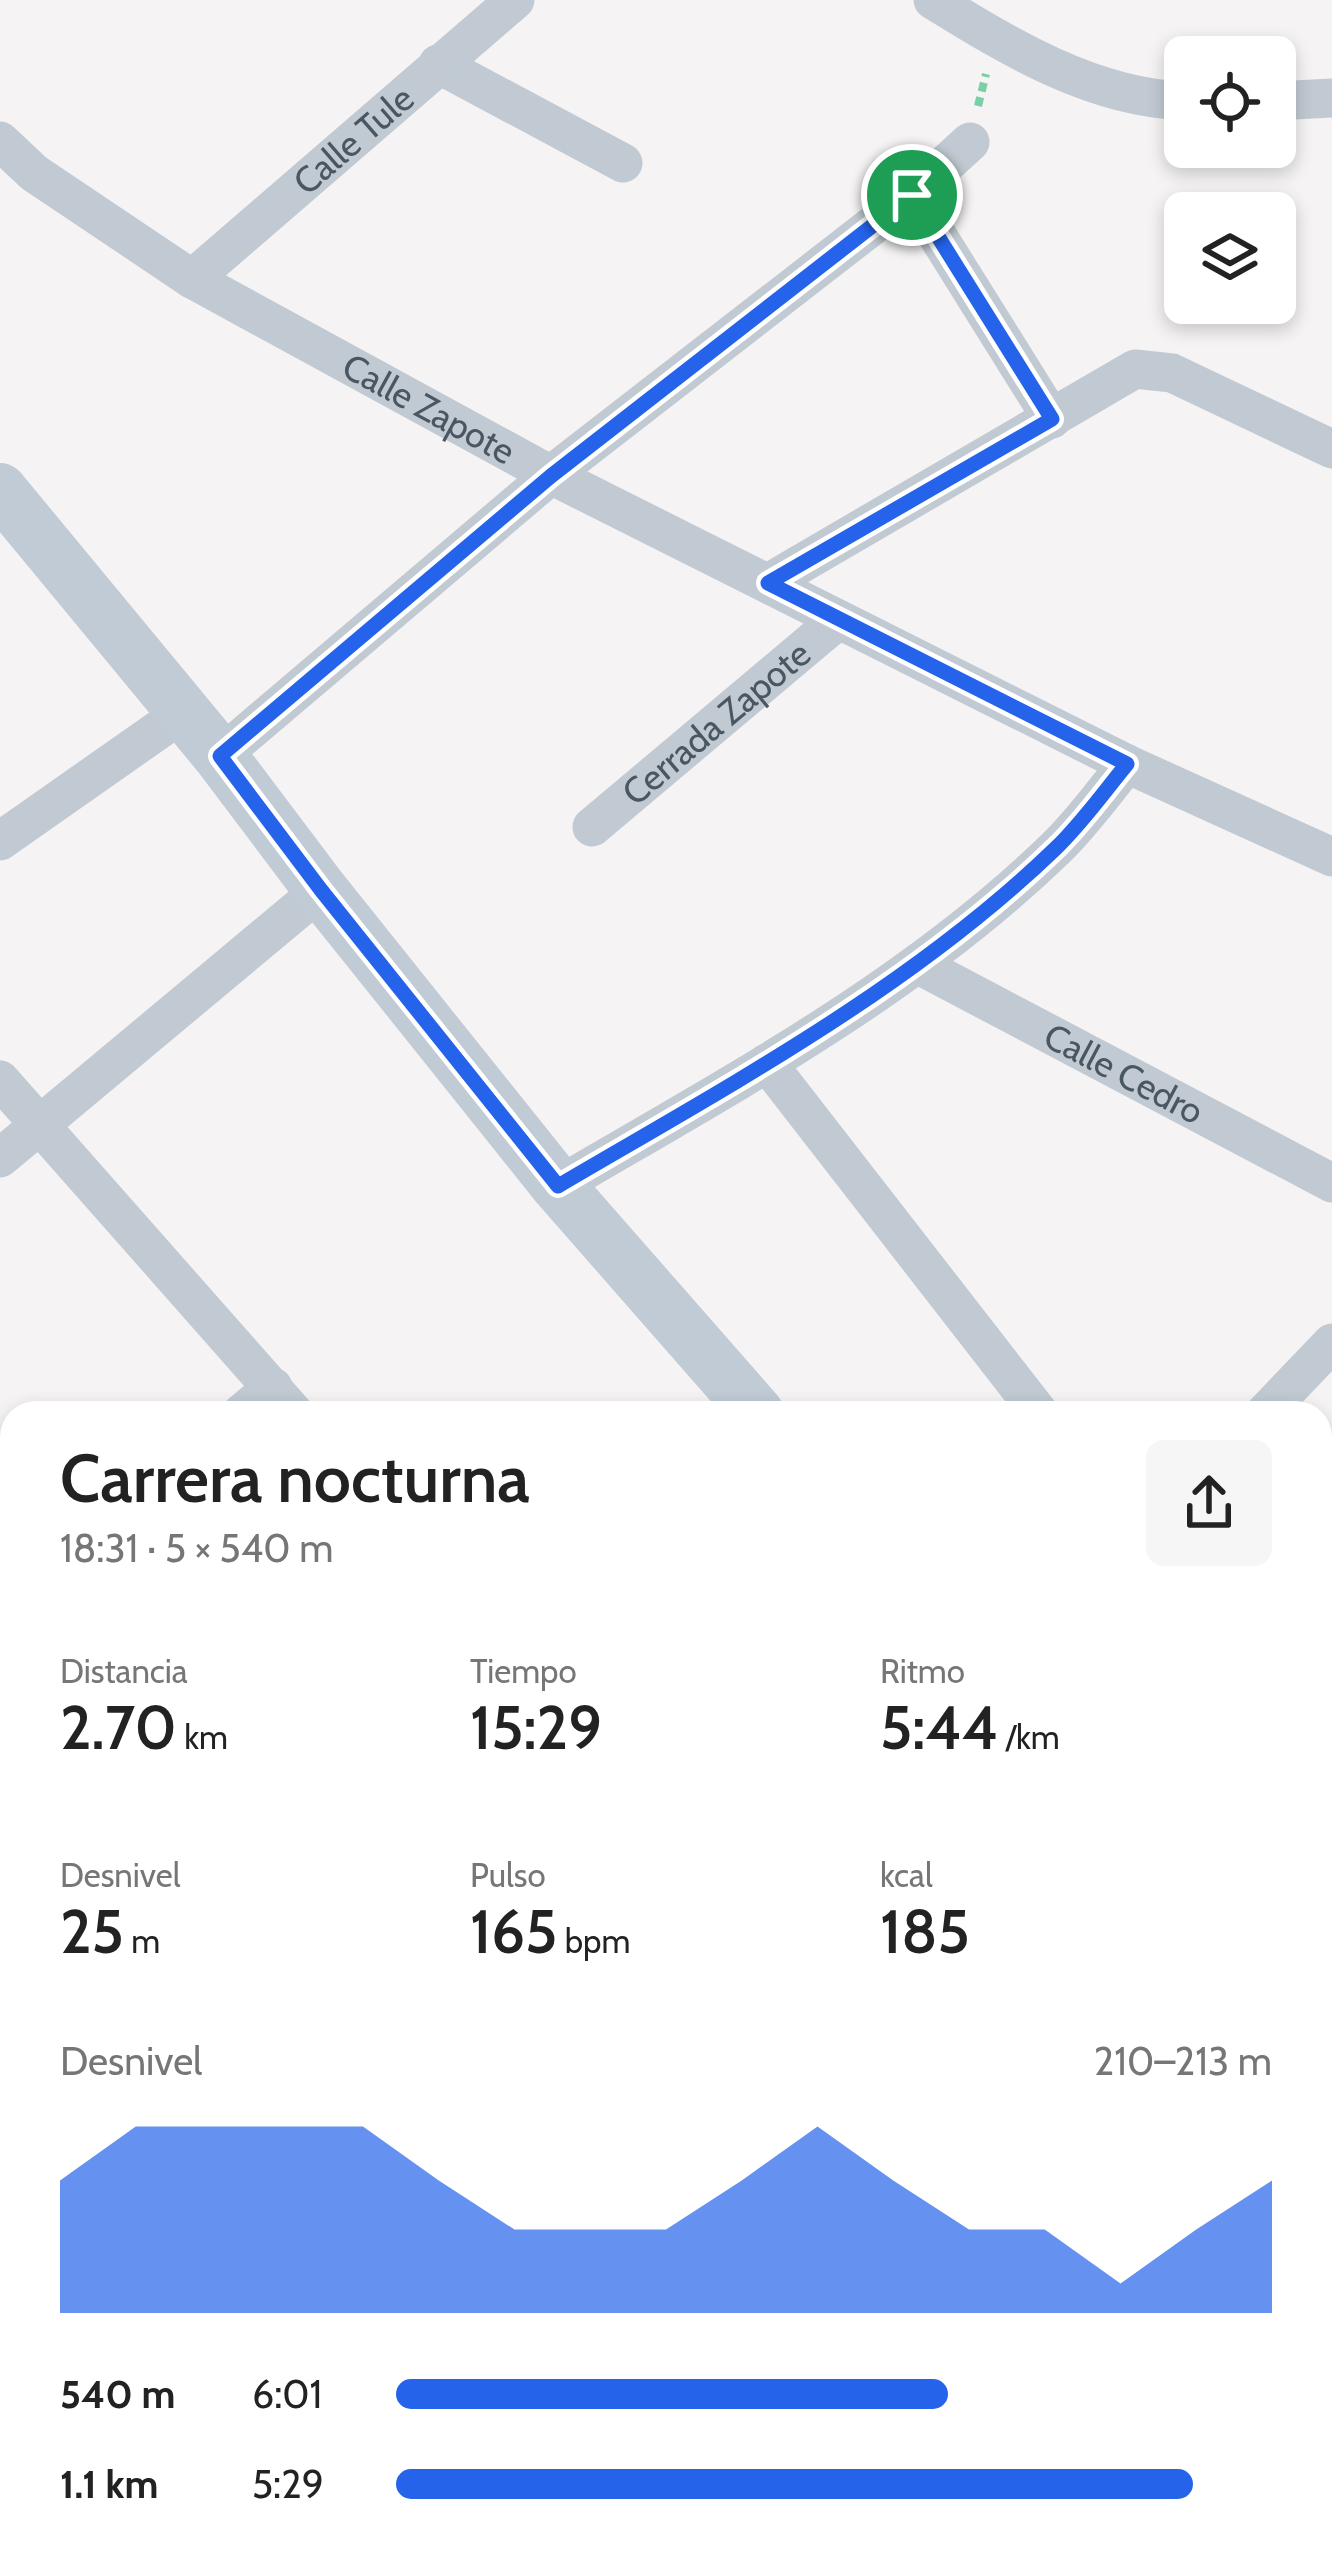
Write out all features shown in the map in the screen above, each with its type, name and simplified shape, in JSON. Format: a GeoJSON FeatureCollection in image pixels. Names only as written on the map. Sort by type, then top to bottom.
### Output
{"type":"FeatureCollection","features":[{"type":"Feature","properties":{"kind":"main road"},"geometry":{"type":"LineString","coordinates":[[0,490],[220,756],[558,1186],[746,1401]]}},
{"type":"Feature","properties":{"kind":"street","name":"Calle Tule"},"geometry":{"type":"LineString","coordinates":[[192,279],[515,0]]}},
{"type":"Feature","properties":{"kind":"street"},"geometry":{"type":"LineString","coordinates":[[934,0],[994,38],[1081,79],[1164,100]]}},
{"type":"Feature","properties":{"kind":"street"},"geometry":{"type":"LineString","coordinates":[[438,64],[622,163]]}},
{"type":"Feature","properties":{"kind":"street"},"geometry":{"type":"LineString","coordinates":[[1296,100],[1332,98]]}},
{"type":"Feature","properties":{"kind":"street","name":"Calle Zapote"},"geometry":{"type":"LineString","coordinates":[[0,141],[34,173],[192,279],[551,476],[1127,764],[1332,857]]}},
{"type":"Feature","properties":{"kind":"street"},"geometry":{"type":"LineString","coordinates":[[220,756],[551,476],[912,195],[970,142]]}},
{"type":"Feature","properties":{"kind":"street"},"geometry":{"type":"LineString","coordinates":[[912,195],[1052,419]]}},
{"type":"Feature","properties":{"kind":"street"},"geometry":{"type":"LineString","coordinates":[[768,583],[1135,369],[1172,373],[1332,448]]}},
{"type":"Feature","properties":{"kind":"street","name":"Cerrada Zapote"},"geometry":{"type":"LineString","coordinates":[[592,827],[838,620]]}},
{"type":"Feature","properties":{"kind":"street"},"geometry":{"type":"LineString","coordinates":[[0,841],[184,712]]}},
{"type":"Feature","properties":{"kind":"street"},"geometry":{"type":"LineString","coordinates":[[558,1186],[767,1063],[917,964],[1057,847],[1127,764]]}},
{"type":"Feature","properties":{"kind":"street"},"geometry":{"type":"LineString","coordinates":[[0,1158],[321,890]]}},
{"type":"Feature","properties":{"kind":"street","name":"Calle Cedro"},"geometry":{"type":"LineString","coordinates":[[917,964],[1332,1183]]}},
{"type":"Feature","properties":{"kind":"street"},"geometry":{"type":"LineString","coordinates":[[767,1063],[1031,1401]]}},
{"type":"Feature","properties":{"kind":"street"},"geometry":{"type":"LineString","coordinates":[[0,1080],[283,1400]]}},
{"type":"Feature","properties":{"kind":"street"},"geometry":{"type":"LineString","coordinates":[[1276,1401],[1332,1343]]}},
{"type":"Feature","properties":{"kind":"path"},"geometry":{"type":"LineString","coordinates":[[970,142],[994,38]]}},
{"type":"Feature","properties":{"kind":"route"},"geometry":{"type":"LineString","coordinates":[[912,195],[1052,419],[768,583],[1127,764],[1057,847],[917,964],[767,1063],[558,1186],[220,756],[551,476],[912,195]]}}]}
